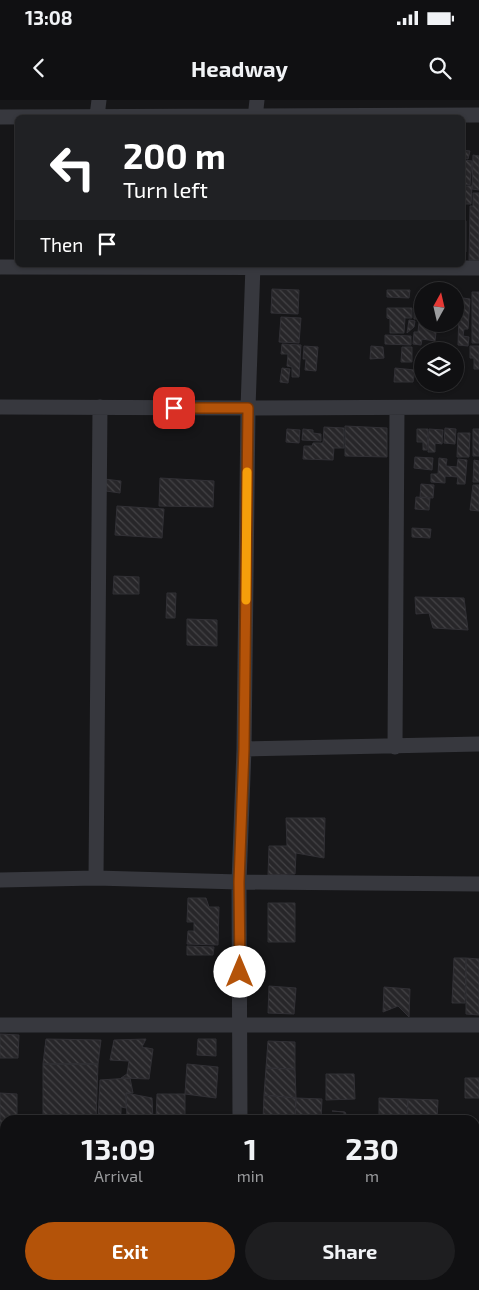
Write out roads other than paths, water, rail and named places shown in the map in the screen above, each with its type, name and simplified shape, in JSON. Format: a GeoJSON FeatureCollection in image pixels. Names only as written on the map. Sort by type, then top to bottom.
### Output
{"type":"FeatureCollection","features":[{"type":"Feature","properties":{"kind":"street"},"geometry":{"type":"LineString","coordinates":[[97,115],[99,100]]}},
{"type":"Feature","properties":{"kind":"street"},"geometry":{"type":"LineString","coordinates":[[255,115],[257,100]]}},
{"type":"Feature","properties":{"kind":"street"},"geometry":{"type":"LineString","coordinates":[[465,115],[479,115]]}},
{"type":"Feature","properties":{"kind":"street"},"geometry":{"type":"LineString","coordinates":[[0,117],[15,117]]}},
{"type":"Feature","properties":{"kind":"street"},"geometry":{"type":"LineString","coordinates":[[0,266],[15,266]]}},
{"type":"Feature","properties":{"kind":"street"},"geometry":{"type":"LineString","coordinates":[[240,1115],[239,882],[244,749],[248,408],[253,267],[479,268]]}},
{"type":"Feature","properties":{"kind":"street"},"geometry":{"type":"LineString","coordinates":[[0,407],[479,407]]}},
{"type":"Feature","properties":{"kind":"street"},"geometry":{"type":"LineString","coordinates":[[96,878],[100,407]]}},
{"type":"Feature","properties":{"kind":"street"},"geometry":{"type":"LineString","coordinates":[[395,747],[397,408]]}},
{"type":"Feature","properties":{"kind":"street"},"geometry":{"type":"LineString","coordinates":[[244,749],[479,744]]}},
{"type":"Feature","properties":{"kind":"street"},"geometry":{"type":"LineString","coordinates":[[0,880],[96,878],[239,882],[479,884]]}},
{"type":"Feature","properties":{"kind":"street"},"geometry":{"type":"LineString","coordinates":[[0,1025],[479,1025]]}}]}
